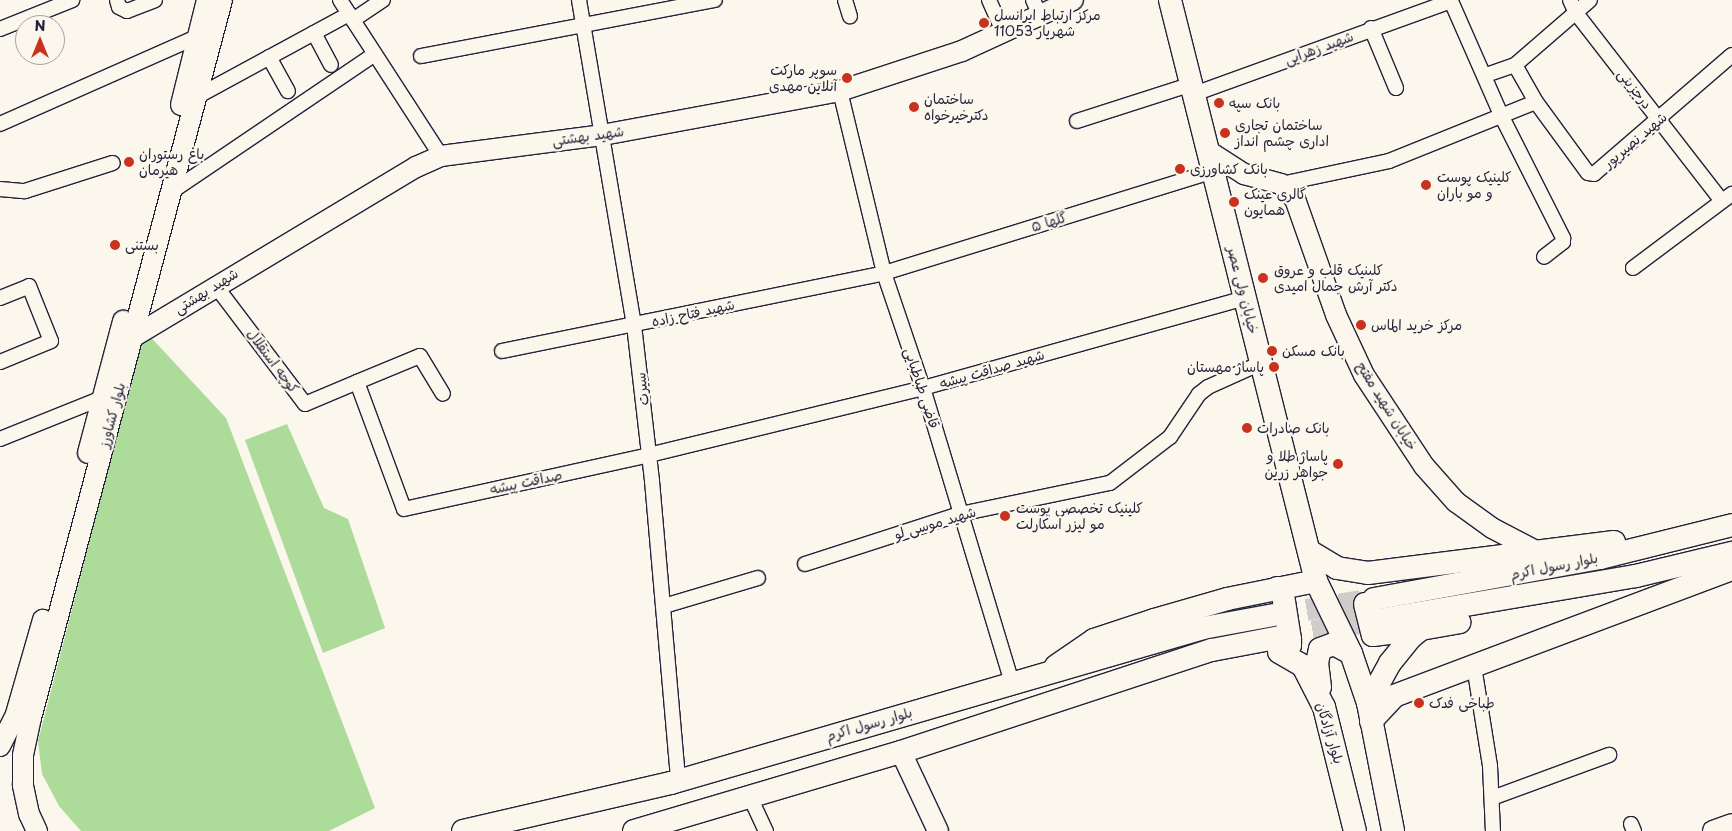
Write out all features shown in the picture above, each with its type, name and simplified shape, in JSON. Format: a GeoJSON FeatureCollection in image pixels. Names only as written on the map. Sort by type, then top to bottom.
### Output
{"type":"FeatureCollection","features":[{"type":"Feature","properties":{"kind":"main road","name":"خیابان ولی عصر"},"geometry":{"type":"LineString","coordinates":[[1170,0],[1316,581],[1351,653]]}},
{"type":"Feature","properties":{"kind":"main road","name":"بلوار رسول اکرم"},"geometry":{"type":"LineString","coordinates":[[1732,525],[1600,558],[1376,609],[1636,576],[1732,553]]}},
{"type":"Feature","properties":{"kind":"main road"},"geometry":{"type":"LineString","coordinates":[[1309,551],[1337,568],[1368,573],[1534,550],[1608,542],[1662,541]]}},
{"type":"Feature","properties":{"kind":"main road"},"geometry":{"type":"LineString","coordinates":[[1370,712],[1394,696],[1670,590],[1732,569]]}},
{"type":"Feature","properties":{"kind":"main road"},"geometry":{"type":"LineString","coordinates":[[1368,573],[1362,584],[1372,635],[1421,629],[1560,604],[1670,590]]}},
{"type":"Feature","properties":{"kind":"main road"},"geometry":{"type":"LineString","coordinates":[[1044,674],[1094,640],[1199,605],[1316,581]]}},
{"type":"Feature","properties":{"kind":"main road"},"geometry":{"type":"LineString","coordinates":[[634,831],[901,752],[1212,650],[1279,644],[1287,649],[1290,639],[1283,596],[1277,588]]}},
{"type":"Feature","properties":{"kind":"main road","name":"بلوار رسول اکرم"},"geometry":{"type":"LineString","coordinates":[[463,831],[508,818],[678,781],[1203,628],[1274,616]]}},
{"type":"Feature","properties":{"kind":"main road"},"geometry":{"type":"LineString","coordinates":[[1370,712],[1390,663],[1421,629]]}},
{"type":"Feature","properties":{"kind":"main road","name":"بلوار آزادگان"},"geometry":{"type":"LineString","coordinates":[[1279,644],[1303,666],[1324,707],[1355,831]]}},
{"type":"Feature","properties":{"kind":"main road"},"geometry":{"type":"LineString","coordinates":[[1324,707],[1318,672],[1320,649],[1334,644],[1351,653],[1370,712],[1393,831]]}},
{"type":"Feature","properties":{"kind":"main road"},"geometry":{"type":"LineString","coordinates":[[478,831],[508,818]]}},
{"type":"Feature","properties":{"kind":"street"},"geometry":{"type":"LineString","coordinates":[[0,29],[72,0]]}},
{"type":"Feature","properties":{"kind":"street"},"geometry":{"type":"LineString","coordinates":[[117,0],[119,7],[127,11],[155,0]]}},
{"type":"Feature","properties":{"kind":"street","name":"بلوار کشاورز"},"geometry":{"type":"LineString","coordinates":[[0,746],[23,716],[126,335],[207,0]]}},
{"type":"Feature","properties":{"kind":"street","name":"بلوار کشاورز"},"geometry":{"type":"LineString","coordinates":[[37,831],[29,814],[23,785],[23,716],[102,398],[126,335],[171,192],[222,0]]}},
{"type":"Feature","properties":{"kind":"street"},"geometry":{"type":"LineString","coordinates":[[340,0],[441,156]]}},
{"type":"Feature","properties":{"kind":"street"},"geometry":{"type":"LineString","coordinates":[[198,96],[314,33],[351,18],[383,0]]}},
{"type":"Feature","properties":{"kind":"street","name":"سیرت"},"geometry":{"type":"LineString","coordinates":[[579,0],[634,325],[664,606],[678,781]]}},
{"type":"Feature","properties":{"kind":"street"},"geometry":{"type":"LineString","coordinates":[[421,56],[715,0]]}},
{"type":"Feature","properties":{"kind":"street"},"geometry":{"type":"LineString","coordinates":[[845,0],[850,16]]}},
{"type":"Feature","properties":{"kind":"street"},"geometry":{"type":"LineString","coordinates":[[989,0],[1003,32]]}},
{"type":"Feature","properties":{"kind":"street","name":"شهید بهشتی"},"geometry":{"type":"LineString","coordinates":[[126,335],[416,167],[441,156],[602,135],[840,91],[922,66],[1003,32],[1036,7],[1073,0]]}},
{"type":"Feature","properties":{"kind":"street"},"geometry":{"type":"LineString","coordinates":[[1486,75],[1515,65],[1573,6],[1590,0]]}},
{"type":"Feature","properties":{"kind":"street"},"geometry":{"type":"LineString","coordinates":[[1444,1],[1454,4],[1486,75],[1502,117],[1563,238],[1562,242],[1544,257]]}},
{"type":"Feature","properties":{"kind":"street","name":"شهید زهرایی"},"geometry":{"type":"LineString","coordinates":[[1078,121],[1193,89],[1444,1]]}},
{"type":"Feature","properties":{"kind":"street","name":"درجزینی"},"geometry":{"type":"LineString","coordinates":[[1573,6],[1660,121],[1726,197]]}},
{"type":"Feature","properties":{"kind":"street"},"geometry":{"type":"LineString","coordinates":[[1371,28],[1396,88]]}},
{"type":"Feature","properties":{"kind":"street"},"geometry":{"type":"LineString","coordinates":[[314,33],[331,65]]}},
{"type":"Feature","properties":{"kind":"street"},"geometry":{"type":"LineString","coordinates":[[0,124],[199,36]]}},
{"type":"Feature","properties":{"kind":"street"},"geometry":{"type":"LineString","coordinates":[[171,192],[375,54]]}},
{"type":"Feature","properties":{"kind":"street","name":"شهید نصیرپور"},"geometry":{"type":"LineString","coordinates":[[1515,65],[1536,102],[1591,174],[1660,121],[1732,55]]}},
{"type":"Feature","properties":{"kind":"street"},"geometry":{"type":"LineString","coordinates":[[269,58],[288,91]]}},
{"type":"Feature","properties":{"kind":"street","name":"قاضی طباطبایی"},"geometry":{"type":"LineString","coordinates":[[840,91],[884,273],[923,388],[1012,683]]}},
{"type":"Feature","properties":{"kind":"street"},"geometry":{"type":"LineString","coordinates":[[1211,161],[1244,174],[1281,184],[1389,161],[1536,102]]}},
{"type":"Feature","properties":{"kind":"street","name":"گلها ۵"},"geometry":{"type":"LineString","coordinates":[[884,273],[1211,161]]}},
{"type":"Feature","properties":{"kind":"street"},"geometry":{"type":"LineString","coordinates":[[0,189],[25,191],[113,163]]}},
{"type":"Feature","properties":{"kind":"street","name":"خیابان شهید مفتح"},"geometry":{"type":"LineString","coordinates":[[1281,184],[1295,199],[1336,315],[1364,375],[1424,466],[1456,502],[1492,528],[1534,550]]}},
{"type":"Feature","properties":{"kind":"street"},"geometry":{"type":"LineString","coordinates":[[1633,268],[1726,197]]}},
{"type":"Feature","properties":{"kind":"street","name":"شهید فتاح زاده"},"geometry":{"type":"LineString","coordinates":[[502,351],[884,273]]}},
{"type":"Feature","properties":{"kind":"street","name":"کوچه استقلال"},"geometry":{"type":"LineString","coordinates":[[215,285],[305,404],[357,382]]}},
{"type":"Feature","properties":{"kind":"street"},"geometry":{"type":"LineString","coordinates":[[0,298],[29,286],[51,341],[0,362]]}},
{"type":"Feature","properties":{"kind":"street","name":"شهید صداقت پیشه"},"geometry":{"type":"LineString","coordinates":[[649,455],[923,388],[1245,298]]}},
{"type":"Feature","properties":{"kind":"street"},"geometry":{"type":"LineString","coordinates":[[357,382],[420,356],[443,394]]}},
{"type":"Feature","properties":{"kind":"street","name":"شهید موسی لو"},"geometry":{"type":"LineString","coordinates":[[805,564],[960,514],[1119,478],[1170,437],[1199,394],[1208,386],[1261,363]]}},
{"type":"Feature","properties":{"kind":"street","name":"صداقت پیشه"},"geometry":{"type":"LineString","coordinates":[[357,382],[404,509],[649,455]]}},
{"type":"Feature","properties":{"kind":"street"},"geometry":{"type":"LineString","coordinates":[[0,439],[102,398]]}},
{"type":"Feature","properties":{"kind":"street"},"geometry":{"type":"LineString","coordinates":[[664,606],[758,578]]}},
{"type":"Feature","properties":{"kind":"street"},"geometry":{"type":"LineString","coordinates":[[1474,666],[1492,798],[1493,831]]}},
{"type":"Feature","properties":{"kind":"street"},"geometry":{"type":"LineString","coordinates":[[901,752],[938,831]]}},
{"type":"Feature","properties":{"kind":"street"},"geometry":{"type":"LineString","coordinates":[[1492,798],[1609,755]]}},
{"type":"Feature","properties":{"kind":"street"},"geometry":{"type":"LineString","coordinates":[[750,797],[766,831]]}},
{"type":"Feature","properties":{"kind":"street"},"geometry":{"type":"LineString","coordinates":[[1713,831],[1732,824]]}},
{"type":"Feature","properties":{"kind":"green space"},"geometry":{"type":"Polygon","coordinates":[[[144,330],[226,418],[375,808],[329,831],[81,831],[59,806],[42,774],[38,741],[144,330]]]}},
{"type":"Feature","properties":{"kind":"green space"},"geometry":{"type":"Polygon","coordinates":[[[287,424],[324,508],[348,519],[385,628],[323,653],[245,440],[287,424]]]}},
{"type":"Feature","properties":{"kind":"tunnel"},"geometry":{"type":"LineString","coordinates":[[1274,615],[1374,599]]}},
{"type":"Feature","properties":{"kind":"tunnel"},"geometry":{"type":"LineString","coordinates":[[1280,637],[1378,620]]}},
{"type":"Feature","properties":{"kind":"place","name":"مرکز ارتباط ایرانسل 11053 شهریار"},"geometry":{"type":"Point","coordinates":[984,23]}},
{"type":"Feature","properties":{"kind":"place","name":"سوپر مارکت آنلاین مهدی"},"geometry":{"type":"Point","coordinates":[847,78]}},
{"type":"Feature","properties":{"kind":"place","name":"بانک سپه"},"geometry":{"type":"Point","coordinates":[1219,103]}},
{"type":"Feature","properties":{"kind":"place","name":"ساختمان دکترخیرخواه"},"geometry":{"type":"Point","coordinates":[914,107]}},
{"type":"Feature","properties":{"kind":"place","name":"ساختمان تجاری اداری چشم انداز"},"geometry":{"type":"Point","coordinates":[1225,133]}},
{"type":"Feature","properties":{"kind":"place","name":"باغ رستوران هیرمان"},"geometry":{"type":"Point","coordinates":[129,162]}},
{"type":"Feature","properties":{"kind":"place","name":"بانک کشاورزی"},"geometry":{"type":"Point","coordinates":[1180,169]}},
{"type":"Feature","properties":{"kind":"place","name":"کلینیک پوست و مو باران"},"geometry":{"type":"Point","coordinates":[1426,185]}},
{"type":"Feature","properties":{"kind":"place","name":"گالری عینک همایون"},"geometry":{"type":"Point","coordinates":[1234,202]}},
{"type":"Feature","properties":{"kind":"place","name":"بستنی"},"geometry":{"type":"Point","coordinates":[115,245]}},
{"type":"Feature","properties":{"kind":"place","name":"کلینیک قلب و عروق دکتر آرش جمال امیدی"},"geometry":{"type":"Point","coordinates":[1263,278]}},
{"type":"Feature","properties":{"kind":"place","name":"مرکز خرید الماس"},"geometry":{"type":"Point","coordinates":[1361,325]}},
{"type":"Feature","properties":{"kind":"place","name":"بانک مسکن"},"geometry":{"type":"Point","coordinates":[1272,351]}},
{"type":"Feature","properties":{"kind":"place","name":"پاساژ مهستان"},"geometry":{"type":"Point","coordinates":[1274,367]}},
{"type":"Feature","properties":{"kind":"place","name":"بانک صادرات"},"geometry":{"type":"Point","coordinates":[1247,428]}},
{"type":"Feature","properties":{"kind":"place","name":"پاساژ طلا و جواهر زرین"},"geometry":{"type":"Point","coordinates":[1338,464]}},
{"type":"Feature","properties":{"kind":"place","name":"کلینیک تخصصی پوست مو لیزر اسکارلت"},"geometry":{"type":"Point","coordinates":[1005,516]}},
{"type":"Feature","properties":{"kind":"place","name":"طباخی فدک"},"geometry":{"type":"Point","coordinates":[1419,703]}}]}
